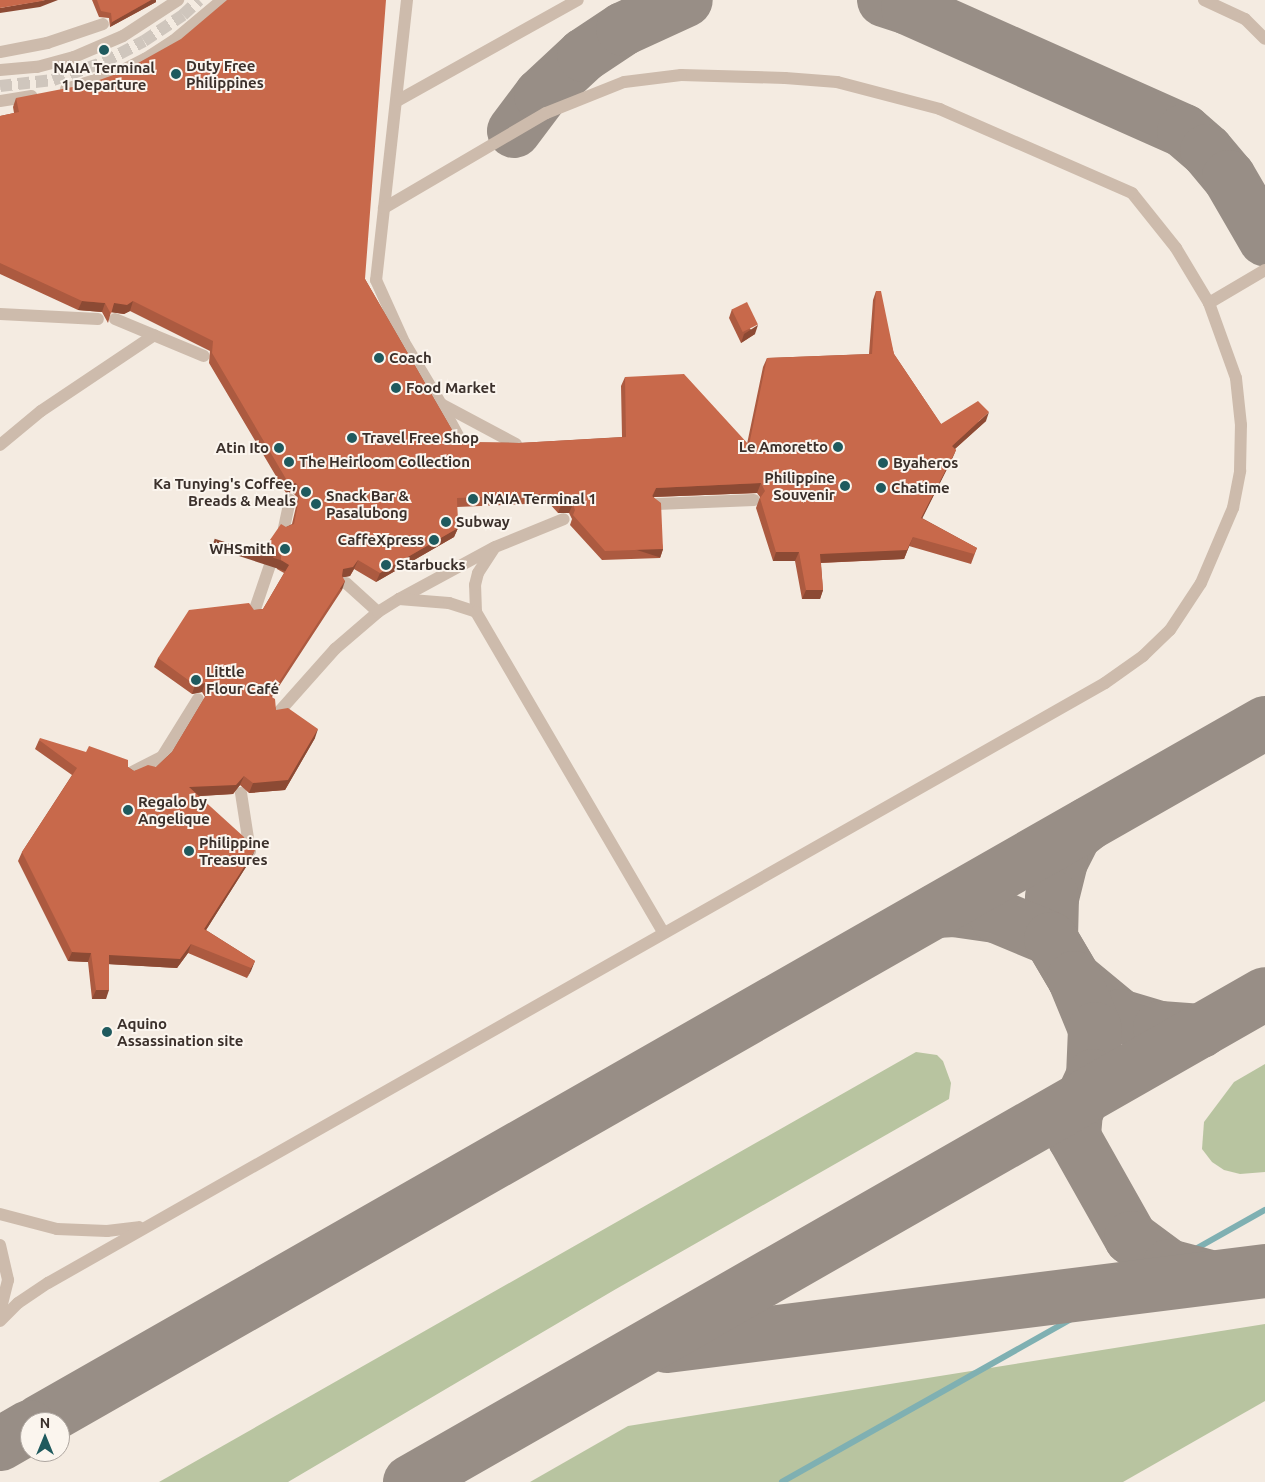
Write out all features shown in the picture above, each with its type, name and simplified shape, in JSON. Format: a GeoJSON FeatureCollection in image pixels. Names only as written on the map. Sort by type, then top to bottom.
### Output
{"type":"FeatureCollection","features":[{"type":"Feature","properties":{"kind":"street"},"geometry":{"type":"LineString","coordinates":[[0,70],[37,67],[74,57],[123,36],[178,0]]}},
{"type":"Feature","properties":{"kind":"street"},"geometry":{"type":"LineString","coordinates":[[0,101],[48,93],[115,74],[145,59],[173,41],[222,0]]}},
{"type":"Feature","properties":{"kind":"street"},"geometry":{"type":"LineString","coordinates":[[407,0],[376,280],[388,312],[463,445]]}},
{"type":"Feature","properties":{"kind":"street"},"geometry":{"type":"LineString","coordinates":[[397,101],[578,0]]}},
{"type":"Feature","properties":{"kind":"street"},"geometry":{"type":"LineString","coordinates":[[1204,0],[1245,20],[1265,39]]}},
{"type":"Feature","properties":{"kind":"street"},"geometry":{"type":"LineString","coordinates":[[0,52],[47,43],[102,24]]}},
{"type":"Feature","properties":{"kind":"street"},"geometry":{"type":"LineString","coordinates":[[0,1321],[18,1303],[48,1283],[146,1226],[1105,682],[1143,656],[1170,630],[1215,557],[1233,508],[1240,471],[1241,425],[1236,378],[1209,303],[1176,248],[1132,193],[969,119],[881,91],[837,82],[710,74],[624,82],[546,113],[384,208]]}},
{"type":"Feature","properties":{"kind":"street"},"geometry":{"type":"LineString","coordinates":[[1209,303],[1265,270]]}},
{"type":"Feature","properties":{"kind":"street"},"geometry":{"type":"LineString","coordinates":[[0,314],[98,319]]}},
{"type":"Feature","properties":{"kind":"street"},"geometry":{"type":"LineString","coordinates":[[115,319],[204,356]]}},
{"type":"Feature","properties":{"kind":"street"},"geometry":{"type":"LineString","coordinates":[[2,440],[154,335]]}},
{"type":"Feature","properties":{"kind":"street"},"geometry":{"type":"LineString","coordinates":[[441,404],[516,444]]}},
{"type":"Feature","properties":{"kind":"street"},"geometry":{"type":"LineString","coordinates":[[284,528],[290,500]]}},
{"type":"Feature","properties":{"kind":"street"},"geometry":{"type":"LineString","coordinates":[[657,504],[754,500]]}},
{"type":"Feature","properties":{"kind":"street"},"geometry":{"type":"LineString","coordinates":[[278,713],[310,675],[378,612],[495,547],[564,519]]}},
{"type":"Feature","properties":{"kind":"street"},"geometry":{"type":"LineString","coordinates":[[495,547],[478,573],[475,585],[476,612],[663,932]]}},
{"type":"Feature","properties":{"kind":"street"},"geometry":{"type":"LineString","coordinates":[[254,612],[270,565]]}},
{"type":"Feature","properties":{"kind":"street"},"geometry":{"type":"LineString","coordinates":[[346,583],[378,612]]}},
{"type":"Feature","properties":{"kind":"street"},"geometry":{"type":"LineString","coordinates":[[399,599],[449,603],[476,612]]}},
{"type":"Feature","properties":{"kind":"street"},"geometry":{"type":"LineString","coordinates":[[132,772],[162,757],[198,698]]}},
{"type":"Feature","properties":{"kind":"street"},"geometry":{"type":"LineString","coordinates":[[241,793],[250,851]]}},
{"type":"Feature","properties":{"kind":"street"},"geometry":{"type":"LineString","coordinates":[[0,1214],[57,1230],[107,1231],[146,1226]]}},
{"type":"Feature","properties":{"kind":"street"},"geometry":{"type":"LineString","coordinates":[[0,1245],[8,1280],[0,1313]]}},
{"type":"Feature","properties":{"kind":"green space"},"geometry":{"type":"Polygon","coordinates":[[[916,1052],[937,1055],[943,1061],[951,1083],[949,1099],[616,1289],[288,1482],[159,1482],[916,1052]]]}},
{"type":"Feature","properties":{"kind":"green space"},"geometry":{"type":"Polygon","coordinates":[[[1265,1064],[1265,1172],[1240,1174],[1224,1170],[1212,1162],[1202,1149],[1204,1122],[1234,1082],[1265,1064]]]}},
{"type":"Feature","properties":{"kind":"green space"},"geometry":{"type":"Polygon","coordinates":[[[1265,1324],[1265,1401],[1123,1482],[530,1482],[628,1426],[1265,1324]]]}},
{"type":"Feature","properties":{"kind":"building"},"geometry":{"type":"Polygon","coordinates":[[[0,0],[45,0],[0,8],[0,0]]]}},
{"type":"Feature","properties":{"kind":"building"},"geometry":{"type":"Polygon","coordinates":[[[97,0],[151,0],[112,22],[111,13],[101,11],[97,0]]]}},
{"type":"Feature","properties":{"kind":"building","name":"NAIA Terminal 1"},"geometry":{"type":"Polygon","coordinates":[[[227,0],[386,0],[365,279],[459,442],[519,443],[626,437],[625,377],[684,374],[749,445],[767,358],[872,354],[876,291],[881,291],[894,354],[941,424],[978,401],[989,412],[952,446],[956,450],[921,518],[977,548],[974,554],[913,537],[907,550],[820,554],[823,590],[806,590],[799,552],[776,552],[760,498],[765,491],[761,483],[656,488],[652,496],[661,503],[663,549],[605,551],[573,515],[575,510],[573,504],[562,503],[553,494],[457,498],[458,528],[380,573],[358,560],[353,567],[343,569],[342,576],[345,581],[270,696],[275,699],[276,710],[288,708],[318,729],[288,780],[253,783],[244,776],[236,785],[189,787],[244,837],[247,847],[255,850],[204,929],[255,961],[251,968],[191,944],[180,959],[109,955],[109,990],[96,990],[91,953],[72,952],[22,852],[77,768],[39,740],[40,738],[86,752],[89,746],[128,760],[128,767],[134,771],[148,765],[156,767],[172,752],[209,690],[205,683],[195,685],[158,658],[189,610],[249,603],[254,610],[263,609],[289,565],[281,560],[281,554],[276,548],[263,550],[281,524],[286,527],[294,524],[301,489],[296,483],[289,484],[212,353],[213,341],[133,301],[127,305],[114,303],[111,314],[105,303],[82,301],[0,263],[0,116],[19,112],[16,98],[88,84],[122,72],[181,39],[227,0]]]}},
{"type":"Feature","properties":{"kind":"building"},"geometry":{"type":"Polygon","coordinates":[[[747,302],[758,324],[743,332],[732,309],[747,302]]]}},
{"type":"Feature","properties":{"kind":"waterway"},"geometry":{"type":"LineString","coordinates":[[782,1482],[1265,1210]]}},
{"type":"Feature","properties":{"kind":"taxiway"},"geometry":{"type":"LineString","coordinates":[[514,131],[541,95],[584,55],[623,29],[686,0]]}},
{"type":"Feature","properties":{"kind":"taxiway"},"geometry":{"type":"LineString","coordinates":[[884,0],[908,8],[1184,131],[1207,151],[1229,177],[1265,239]]}},
{"type":"Feature","properties":{"kind":"taxiway"},"geometry":{"type":"LineString","coordinates":[[57,1412],[1265,723]]}},
{"type":"Feature","properties":{"kind":"taxiway"},"geometry":{"type":"LineString","coordinates":[[1088,824],[1075,834],[1061,862],[1052,897],[1051,939],[1074,978],[1120,1016],[1160,1028],[1201,1031]]}},
{"type":"Feature","properties":{"kind":"taxiway"},"geometry":{"type":"LineString","coordinates":[[936,911],[954,910],[996,916],[1051,939],[1074,978],[1095,1029],[1093,1076],[1076,1112],[1074,1137],[1131,1238],[1169,1266],[1210,1277]]}},
{"type":"Feature","properties":{"kind":"taxiway"},"geometry":{"type":"LineString","coordinates":[[410,1482],[1265,994]]}},
{"type":"Feature","properties":{"kind":"taxiway"},"geometry":{"type":"LineString","coordinates":[[667,1346],[1265,1271]]}},
{"type":"Feature","properties":{"kind":"taxiway"},"geometry":{"type":"LineString","coordinates":[[0,1444],[20,1433]]}},
{"type":"Feature","properties":{"kind":"tunnel"},"geometry":{"type":"LineString","coordinates":[[0,86],[53,80],[104,62],[144,41],[183,15],[199,0]]}},
{"type":"Feature","properties":{"kind":"place","name":"NAIA Terminal 1 Departure"},"geometry":{"type":"Point","coordinates":[104,50]}},
{"type":"Feature","properties":{"kind":"place","name":"Duty Free Philippines"},"geometry":{"type":"Point","coordinates":[176,74]}},
{"type":"Feature","properties":{"kind":"place","name":"Coach"},"geometry":{"type":"Point","coordinates":[379,358]}},
{"type":"Feature","properties":{"kind":"place","name":"Food Market"},"geometry":{"type":"Point","coordinates":[396,388]}},
{"type":"Feature","properties":{"kind":"place","name":"Travel Free Shop"},"geometry":{"type":"Point","coordinates":[352,438]}},
{"type":"Feature","properties":{"kind":"place","name":"Le Amoretto"},"geometry":{"type":"Point","coordinates":[838,447]}},
{"type":"Feature","properties":{"kind":"place","name":"Atin Ito"},"geometry":{"type":"Point","coordinates":[279,448]}},
{"type":"Feature","properties":{"kind":"place","name":"The Heirloom Collection"},"geometry":{"type":"Point","coordinates":[289,462]}},
{"type":"Feature","properties":{"kind":"place","name":"Byaheros"},"geometry":{"type":"Point","coordinates":[883,463]}},
{"type":"Feature","properties":{"kind":"place","name":"Philippine Souvenir"},"geometry":{"type":"Point","coordinates":[845,486]}},
{"type":"Feature","properties":{"kind":"place","name":"Chatime"},"geometry":{"type":"Point","coordinates":[881,488]}},
{"type":"Feature","properties":{"kind":"place","name":"Ka Tunying's Coffee, Breads & Meals"},"geometry":{"type":"Point","coordinates":[306,492]}},
{"type":"Feature","properties":{"kind":"place","name":"NAIA Terminal 1"},"geometry":{"type":"Point","coordinates":[473,499]}},
{"type":"Feature","properties":{"kind":"place","name":"Snack Bar & Pasalubong"},"geometry":{"type":"Point","coordinates":[316,504]}},
{"type":"Feature","properties":{"kind":"place","name":"Subway"},"geometry":{"type":"Point","coordinates":[446,522]}},
{"type":"Feature","properties":{"kind":"place","name":"CaffeXpress"},"geometry":{"type":"Point","coordinates":[434,540]}},
{"type":"Feature","properties":{"kind":"place","name":"WHSmith"},"geometry":{"type":"Point","coordinates":[285,549]}},
{"type":"Feature","properties":{"kind":"place","name":"Starbucks"},"geometry":{"type":"Point","coordinates":[386,565]}},
{"type":"Feature","properties":{"kind":"place","name":"Little Flour Café"},"geometry":{"type":"Point","coordinates":[196,680]}},
{"type":"Feature","properties":{"kind":"place","name":"Regalo by Angelique"},"geometry":{"type":"Point","coordinates":[128,810]}},
{"type":"Feature","properties":{"kind":"place","name":"Philippine Treasures"},"geometry":{"type":"Point","coordinates":[189,851]}},
{"type":"Feature","properties":{"kind":"place","name":"Aquino Assassination site"},"geometry":{"type":"Point","coordinates":[107,1032]}}]}
